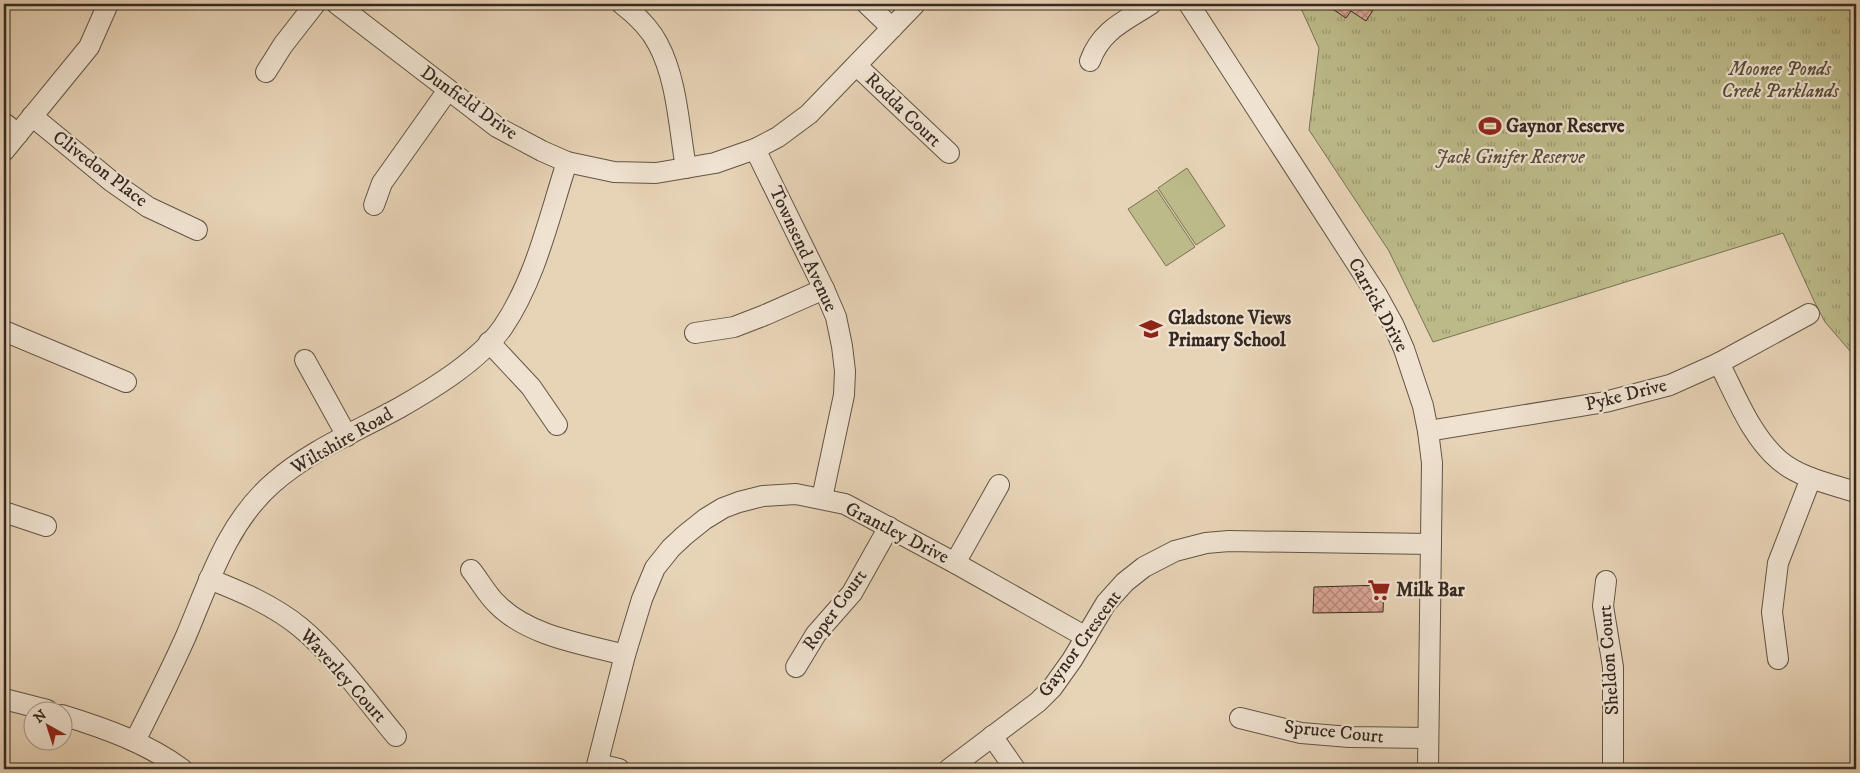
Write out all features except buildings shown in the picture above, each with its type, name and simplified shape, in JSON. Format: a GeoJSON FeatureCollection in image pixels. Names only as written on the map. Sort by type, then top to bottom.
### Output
{"type":"FeatureCollection","features":[{"type":"Feature","properties":{"kind":"street"},"geometry":{"type":"LineString","coordinates":[[4,151],[11,129],[32,116],[89,47],[108,4]]}},
{"type":"Feature","properties":{"kind":"street"},"geometry":{"type":"LineString","coordinates":[[266,72],[315,4]]}},
{"type":"Feature","properties":{"kind":"street"},"geometry":{"type":"LineString","coordinates":[[622,4],[658,42],[670,72],[686,168]]}},
{"type":"Feature","properties":{"kind":"street"},"geometry":{"type":"LineString","coordinates":[[868,4],[892,28]]}},
{"type":"Feature","properties":{"kind":"street","name":"Dunfield Drive"},"geometry":{"type":"LineString","coordinates":[[350,7],[448,90],[497,127],[567,162],[614,172],[656,173],[715,163],[755,149],[778,137],[809,114],[915,4]]}},
{"type":"Feature","properties":{"kind":"street"},"geometry":{"type":"LineString","coordinates":[[1090,61],[1094,50],[1105,34],[1151,4]]}},
{"type":"Feature","properties":{"kind":"street","name":"Carrick Drive"},"geometry":{"type":"LineString","coordinates":[[1189,4],[1377,295],[1404,349],[1423,406],[1432,463],[1428,769]]}},
{"type":"Feature","properties":{"kind":"street","name":"Rodda Court"},"geometry":{"type":"LineString","coordinates":[[857,66],[949,154]]}},
{"type":"Feature","properties":{"kind":"street"},"geometry":{"type":"LineString","coordinates":[[374,205],[382,183],[448,90]]}},
{"type":"Feature","properties":{"kind":"street","name":"Clivedon Place"},"geometry":{"type":"LineString","coordinates":[[32,116],[111,181],[148,207],[197,230]]}},
{"type":"Feature","properties":{"kind":"street","name":"Townsend Avenue"},"geometry":{"type":"LineString","coordinates":[[755,149],[824,288],[836,317],[845,371],[844,395],[822,498]]}},
{"type":"Feature","properties":{"kind":"street","name":"Wiltshire Road"},"geometry":{"type":"LineString","coordinates":[[135,742],[186,636],[209,578],[234,529],[273,483],[347,436],[428,392],[470,362],[502,328],[530,278],[567,162]]}},
{"type":"Feature","properties":{"kind":"street"},"geometry":{"type":"LineString","coordinates":[[695,333],[734,327],[766,316],[824,288]]}},
{"type":"Feature","properties":{"kind":"street","name":"Pyke Drive"},"geometry":{"type":"LineString","coordinates":[[1428,431],[1605,402],[1670,385],[1719,363],[1809,314]]}},
{"type":"Feature","properties":{"kind":"street"},"geometry":{"type":"LineString","coordinates":[[4,331],[126,382]]}},
{"type":"Feature","properties":{"kind":"street"},"geometry":{"type":"LineString","coordinates":[[489,342],[531,387],[557,425]]}},
{"type":"Feature","properties":{"kind":"street"},"geometry":{"type":"LineString","coordinates":[[305,360],[347,436]]}},
{"type":"Feature","properties":{"kind":"street"},"geometry":{"type":"LineString","coordinates":[[1719,363],[1754,429],[1766,447],[1780,461],[1811,478],[1856,492]]}},
{"type":"Feature","properties":{"kind":"street"},"geometry":{"type":"LineString","coordinates":[[1778,659],[1772,612],[1778,563],[1811,478]]}},
{"type":"Feature","properties":{"kind":"street"},"geometry":{"type":"LineString","coordinates":[[955,563],[998,485]]}},
{"type":"Feature","properties":{"kind":"street","name":"Grantley Drive"},"geometry":{"type":"LineString","coordinates":[[597,766],[625,656],[642,599],[655,568],[671,548],[705,519],[723,508],[739,502],[763,496],[796,494],[845,504],[1086,637]]}},
{"type":"Feature","properties":{"kind":"street"},"geometry":{"type":"LineString","coordinates":[[4,512],[46,526]]}},
{"type":"Feature","properties":{"kind":"street","name":"Roper Court"},"geometry":{"type":"LineString","coordinates":[[796,667],[816,634],[852,593],[889,527]]}},
{"type":"Feature","properties":{"kind":"street","name":"Gaynor Crescent"},"geometry":{"type":"LineString","coordinates":[[949,769],[1038,702],[1052,688],[1072,660],[1106,603],[1124,582],[1144,567],[1175,551],[1206,543],[1229,541],[1431,544]]}},
{"type":"Feature","properties":{"kind":"street"},"geometry":{"type":"LineString","coordinates":[[472,570],[497,604],[523,623],[547,634],[625,656]]}},
{"type":"Feature","properties":{"kind":"street","name":"Waverley Court"},"geometry":{"type":"LineString","coordinates":[[209,578],[269,606],[299,626],[338,666],[396,736]]}},
{"type":"Feature","properties":{"kind":"street","name":"Sheldon Court"},"geometry":{"type":"LineString","coordinates":[[1606,581],[1603,606],[1613,667],[1613,769]]}},
{"type":"Feature","properties":{"kind":"street"},"geometry":{"type":"LineString","coordinates":[[4,700],[22,704]]}},
{"type":"Feature","properties":{"kind":"street"},"geometry":{"type":"LineString","coordinates":[[72,718],[100,727],[135,742],[182,769]]}},
{"type":"Feature","properties":{"kind":"street","name":"Spruce Court"},"geometry":{"type":"LineString","coordinates":[[1240,718],[1301,733],[1350,738],[1428,738]]}},
{"type":"Feature","properties":{"kind":"street"},"geometry":{"type":"LineString","coordinates":[[992,736],[1015,769]]}},
{"type":"Feature","properties":{"kind":"street"},"geometry":{"type":"LineString","coordinates":[[597,766],[619,769]]}},
{"type":"Feature","properties":{"kind":"green space","name":"Jack Ginifer Reserve"},"geometry":{"type":"Polygon","coordinates":[[[1299,4],[1856,4],[1856,358],[1825,322],[1783,233],[1433,342],[1389,251],[1309,130],[1319,48],[1299,4]]]}},
{"type":"Feature","properties":{"kind":"green space"},"geometry":{"type":"Polygon","coordinates":[[[1187,168],[1225,226],[1196,245],[1158,188],[1187,168]]]}},
{"type":"Feature","properties":{"kind":"green space"},"geometry":{"type":"Polygon","coordinates":[[[1157,190],[1195,247],[1166,266],[1128,209],[1157,190]]]}},
{"type":"Feature","properties":{"kind":"place","name":"Gaynor Reserve"},"geometry":{"type":"Point","coordinates":[1490,126]}},
{"type":"Feature","properties":{"kind":"place","name":"Gladstone Views Primary School"},"geometry":{"type":"Point","coordinates":[1151,329]}},
{"type":"Feature","properties":{"kind":"place","name":"Milk Bar"},"geometry":{"type":"Point","coordinates":[1379,590]}},
{"type":"Feature","properties":{"kind":"park label","name":"Moonee Ponds Creek Parklands"},"geometry":{"type":"Point","coordinates":[1780,80]}}]}
